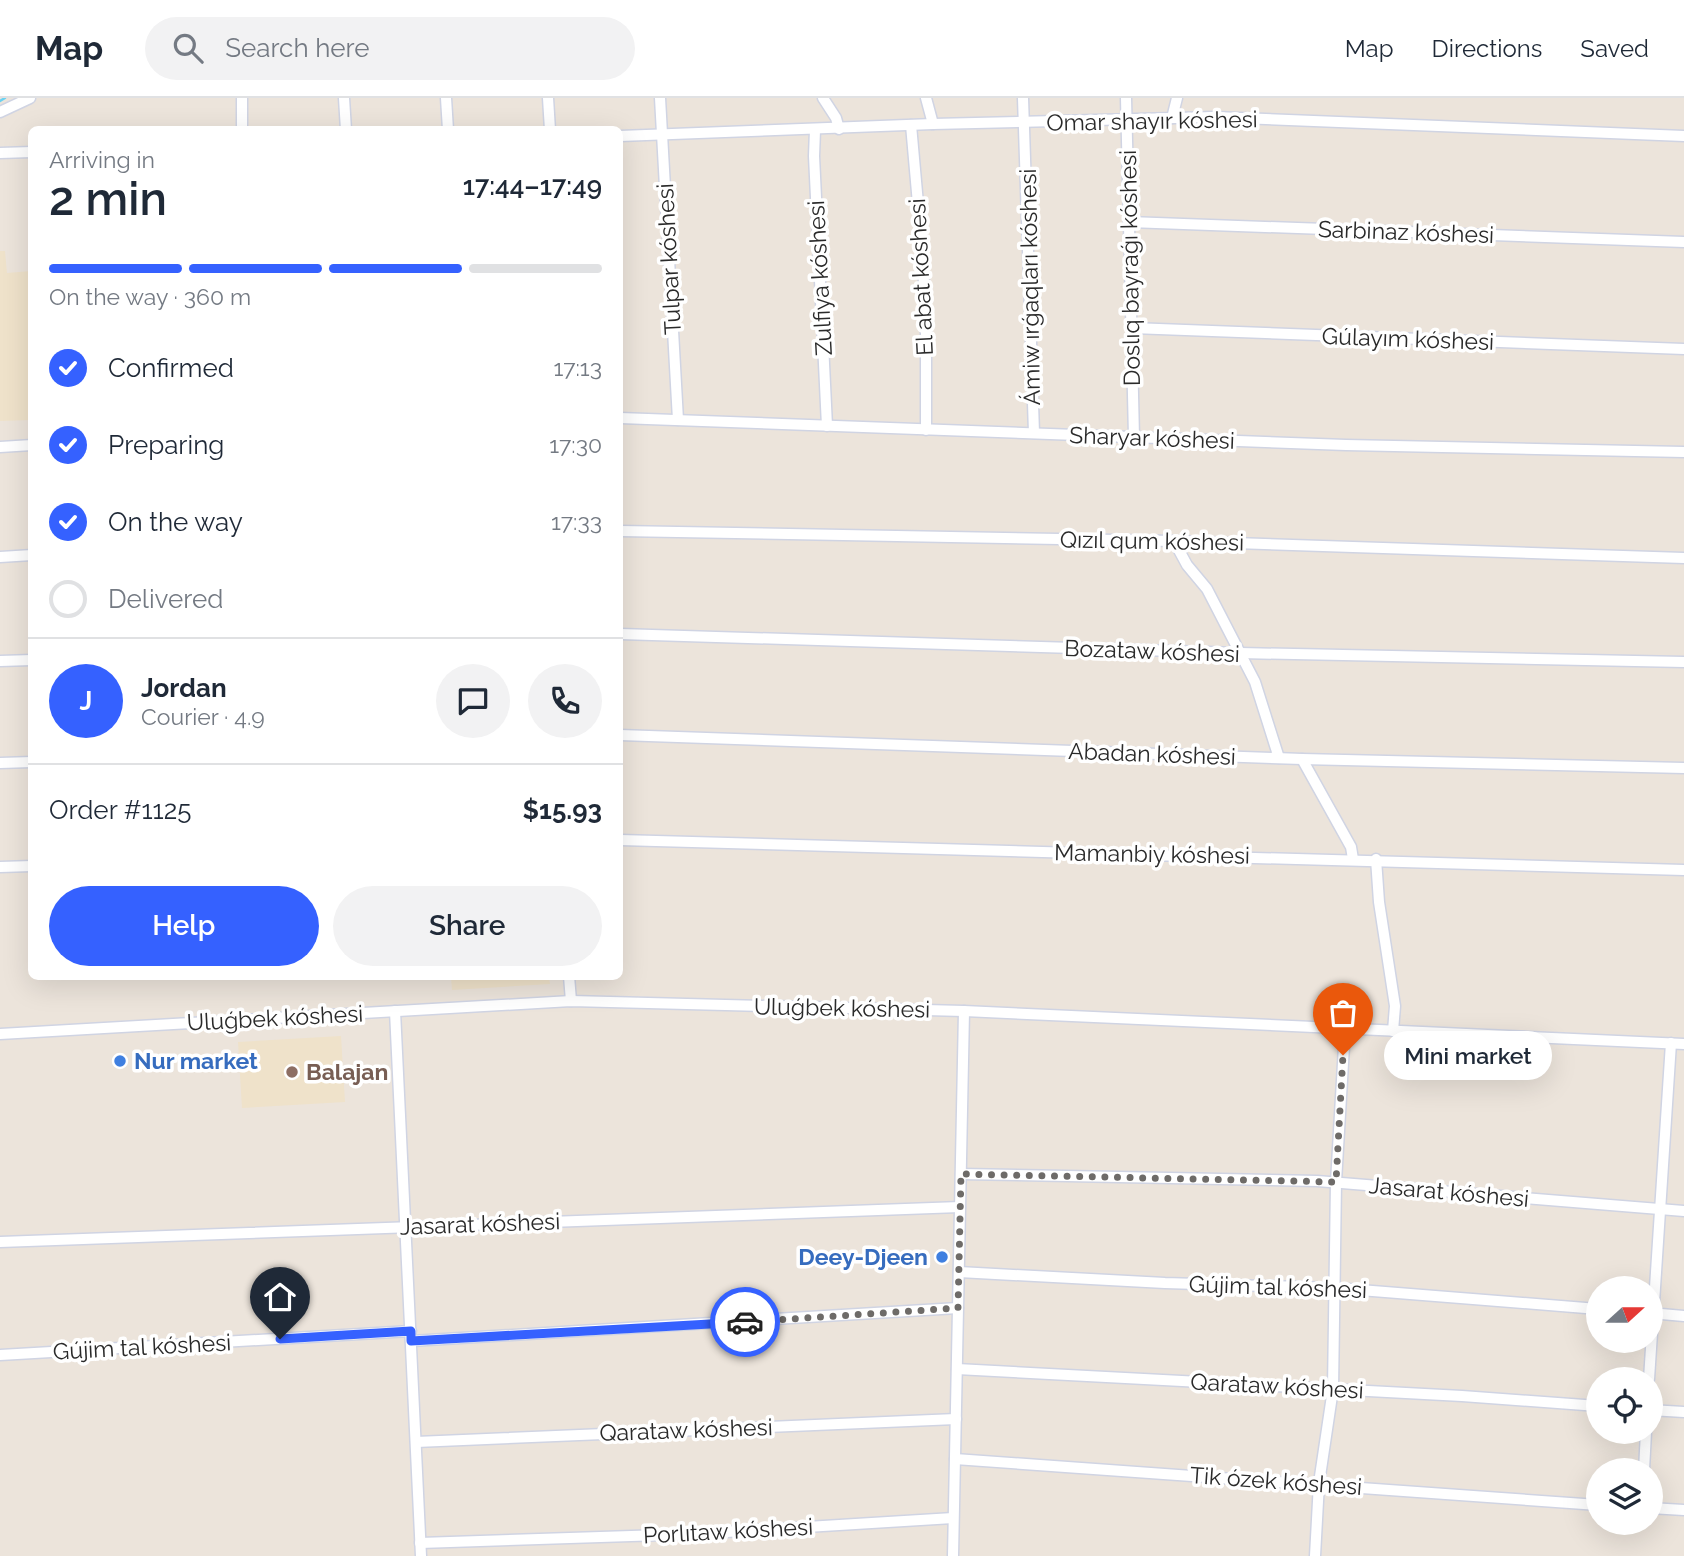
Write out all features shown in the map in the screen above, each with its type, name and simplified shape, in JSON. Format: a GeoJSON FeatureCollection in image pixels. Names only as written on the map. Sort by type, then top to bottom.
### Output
{"type":"FeatureCollection","features":[{"type":"Feature","properties":{"kind":"street"},"geometry":{"type":"LineString","coordinates":[[0,112],[30,98]]}},
{"type":"Feature","properties":{"kind":"street"},"geometry":{"type":"LineString","coordinates":[[242,98],[242,126]]}},
{"type":"Feature","properties":{"kind":"street"},"geometry":{"type":"LineString","coordinates":[[344,98],[346,126]]}},
{"type":"Feature","properties":{"kind":"street"},"geometry":{"type":"LineString","coordinates":[[446,98],[448,126]]}},
{"type":"Feature","properties":{"kind":"street"},"geometry":{"type":"LineString","coordinates":[[548,98],[550,126]]}},
{"type":"Feature","properties":{"kind":"street","name":"Tulpar kóshesi"},"geometry":{"type":"LineString","coordinates":[[660,98],[678,420]]}},
{"type":"Feature","properties":{"kind":"street"},"geometry":{"type":"LineString","coordinates":[[824,98],[839,129]]}},
{"type":"Feature","properties":{"kind":"street"},"geometry":{"type":"LineString","coordinates":[[926,98],[933,124]]}},
{"type":"Feature","properties":{"kind":"street","name":"Ámiw ırǵaqları kóshesi"},"geometry":{"type":"LineString","coordinates":[[1023,98],[1026,123],[1034,433]]}},
{"type":"Feature","properties":{"kind":"street","name":"Doslıq bayraǵı kóshesi"},"geometry":{"type":"LineString","coordinates":[[1125,98],[1134,437]]}},
{"type":"Feature","properties":{"kind":"street"},"geometry":{"type":"LineString","coordinates":[[1172,118],[1177,98]]}},
{"type":"Feature","properties":{"kind":"street","name":"Omar shayır kóshesi"},"geometry":{"type":"LineString","coordinates":[[623,136],[1215,117],[1684,136]]}},
{"type":"Feature","properties":{"kind":"street","name":"El abat kóshesi"},"geometry":{"type":"LineString","coordinates":[[911,125],[923,260],[926,429]]}},
{"type":"Feature","properties":{"kind":"street","name":"Zulfiya kóshesi"},"geometry":{"type":"LineString","coordinates":[[815,130],[827,426]]}},
{"type":"Feature","properties":{"kind":"street"},"geometry":{"type":"LineString","coordinates":[[0,153],[28,152]]}},
{"type":"Feature","properties":{"kind":"street","name":"Sarbinaz kóshesi"},"geometry":{"type":"LineString","coordinates":[[1129,222],[1684,242]]}},
{"type":"Feature","properties":{"kind":"street","name":"Gúlayım kóshesi"},"geometry":{"type":"LineString","coordinates":[[1132,328],[1684,349]]}},
{"type":"Feature","properties":{"kind":"street","name":"Sharyar kóshesi"},"geometry":{"type":"LineString","coordinates":[[623,418],[1346,445],[1684,452]]}},
{"type":"Feature","properties":{"kind":"street"},"geometry":{"type":"LineString","coordinates":[[0,447],[28,445]]}},
{"type":"Feature","properties":{"kind":"street","name":"Qızıl qum kóshesi"},"geometry":{"type":"LineString","coordinates":[[623,531],[1174,541],[1684,558]]}},
{"type":"Feature","properties":{"kind":"street"},"geometry":{"type":"LineString","coordinates":[[1174,541],[1187,565],[1207,589],[1255,682],[1279,758]]}},
{"type":"Feature","properties":{"kind":"street"},"geometry":{"type":"LineString","coordinates":[[0,557],[28,555]]}},
{"type":"Feature","properties":{"kind":"street","name":"Bozataw kóshesi"},"geometry":{"type":"LineString","coordinates":[[623,635],[1240,653],[1684,662]]}},
{"type":"Feature","properties":{"kind":"street"},"geometry":{"type":"LineString","coordinates":[[0,661],[28,660]]}},
{"type":"Feature","properties":{"kind":"street","name":"Abadan kóshesi"},"geometry":{"type":"LineString","coordinates":[[623,735],[1302,759],[1684,768]]}},
{"type":"Feature","properties":{"kind":"street"},"geometry":{"type":"LineString","coordinates":[[1302,759],[1351,847],[1353,859]]}},
{"type":"Feature","properties":{"kind":"street"},"geometry":{"type":"LineString","coordinates":[[0,764],[28,762]]}},
{"type":"Feature","properties":{"kind":"street","name":"Mamanbiy kóshesi"},"geometry":{"type":"LineString","coordinates":[[623,840],[1376,859],[1684,870]]}},
{"type":"Feature","properties":{"kind":"street"},"geometry":{"type":"LineString","coordinates":[[1376,859],[1379,902],[1395,1006],[1393,1031]]}},
{"type":"Feature","properties":{"kind":"street"},"geometry":{"type":"LineString","coordinates":[[0,867],[28,866]]}},
{"type":"Feature","properties":{"kind":"street"},"geometry":{"type":"LineString","coordinates":[[569,980],[571,1001]]}},
{"type":"Feature","properties":{"kind":"street","name":"Uluǵbek kóshesi"},"geometry":{"type":"LineString","coordinates":[[0,1034],[571,1001],[964,1012],[1684,1044]]}},
{"type":"Feature","properties":{"kind":"street"},"geometry":{"type":"LineString","coordinates":[[396,1011],[421,1556]]}},
{"type":"Feature","properties":{"kind":"street"},"geometry":{"type":"LineString","coordinates":[[953,1556],[964,1012]]}},
{"type":"Feature","properties":{"kind":"street"},"geometry":{"type":"LineString","coordinates":[[1315,1556],[1319,1483],[1333,1389],[1336,1182],[1345,1029]]}},
{"type":"Feature","properties":{"kind":"street"},"geometry":{"type":"LineString","coordinates":[[1655,1276],[1671,1043]]}},
{"type":"Feature","properties":{"kind":"street","name":"Jasarat kóshesi"},"geometry":{"type":"LineString","coordinates":[[961,1174],[1336,1182],[1684,1211]]}},
{"type":"Feature","properties":{"kind":"street","name":"Jasarat kóshesi"},"geometry":{"type":"LineString","coordinates":[[0,1242],[960,1207]]}},
{"type":"Feature","properties":{"kind":"street","name":"Gújim tal kóshesi"},"geometry":{"type":"LineString","coordinates":[[959,1272],[1165,1283],[1335,1287],[1586,1308]]}},
{"type":"Feature","properties":{"kind":"street","name":"Gújim tal kóshesi"},"geometry":{"type":"LineString","coordinates":[[0,1355],[958,1308]]}},
{"type":"Feature","properties":{"kind":"street"},"geometry":{"type":"LineString","coordinates":[[1663,1314],[1684,1315]]}},
{"type":"Feature","properties":{"kind":"street","name":"Qarataw kóshesi"},"geometry":{"type":"LineString","coordinates":[[957,1369],[1586,1405]]}},
{"type":"Feature","properties":{"kind":"street"},"geometry":{"type":"LineString","coordinates":[[1663,1411],[1684,1412]]}},
{"type":"Feature","properties":{"kind":"street","name":"Qarataw kóshesi"},"geometry":{"type":"LineString","coordinates":[[416,1442],[956,1419]]}},
{"type":"Feature","properties":{"kind":"street","name":"Tik ózek kóshesi"},"geometry":{"type":"LineString","coordinates":[[955,1459],[1586,1503]]}},
{"type":"Feature","properties":{"kind":"street"},"geometry":{"type":"LineString","coordinates":[[1663,1509],[1684,1510]]}},
{"type":"Feature","properties":{"kind":"street","name":"Porlıtaw kóshesi"},"geometry":{"type":"LineString","coordinates":[[420,1543],[693,1534],[953,1518]]}},
{"type":"Feature","properties":{"kind":"shaded area"},"geometry":{"type":"Polygon","coordinates":[[[0,251],[5,251],[7,273],[28,271],[28,420],[0,421],[0,251]]]}},
{"type":"Feature","properties":{"kind":"shaded area"},"geometry":{"type":"Polygon","coordinates":[[[451,980],[549,980],[550,984],[452,990],[451,980]]]}},
{"type":"Feature","properties":{"kind":"shaded area","name":"Balajan"},"geometry":{"type":"Polygon","coordinates":[[[341,1036],[345,1102],[242,1108],[238,1042],[341,1036]]]}},
{"type":"Feature","properties":{"kind":"waterway"},"geometry":{"type":"LineString","coordinates":[[0,101],[5,98]]}},
{"type":"Feature","properties":{"kind":"way so far"},"geometry":{"type":"LineString","coordinates":[[745,1322],[958,1308],[961,1174],[1336,1182],[1343,1055]]}},
{"type":"Feature","properties":{"kind":"place","name":"Mini market"},"geometry":{"type":"Point","coordinates":[1343,1055]}},
{"type":"Feature","properties":{"kind":"place","name":"Nur market"},"geometry":{"type":"Point","coordinates":[120,1061]}},
{"type":"Feature","properties":{"kind":"place","name":"Balajan"},"geometry":{"type":"Point","coordinates":[292,1072]}},
{"type":"Feature","properties":{"kind":"place","name":"Deey-Djeen"},"geometry":{"type":"Point","coordinates":[942,1257]}},
{"type":"Feature","properties":{"kind":"route"},"geometry":{"type":"LineString","coordinates":[[280,1339],[411,1331],[411,1341],[745,1322]]}}]}
